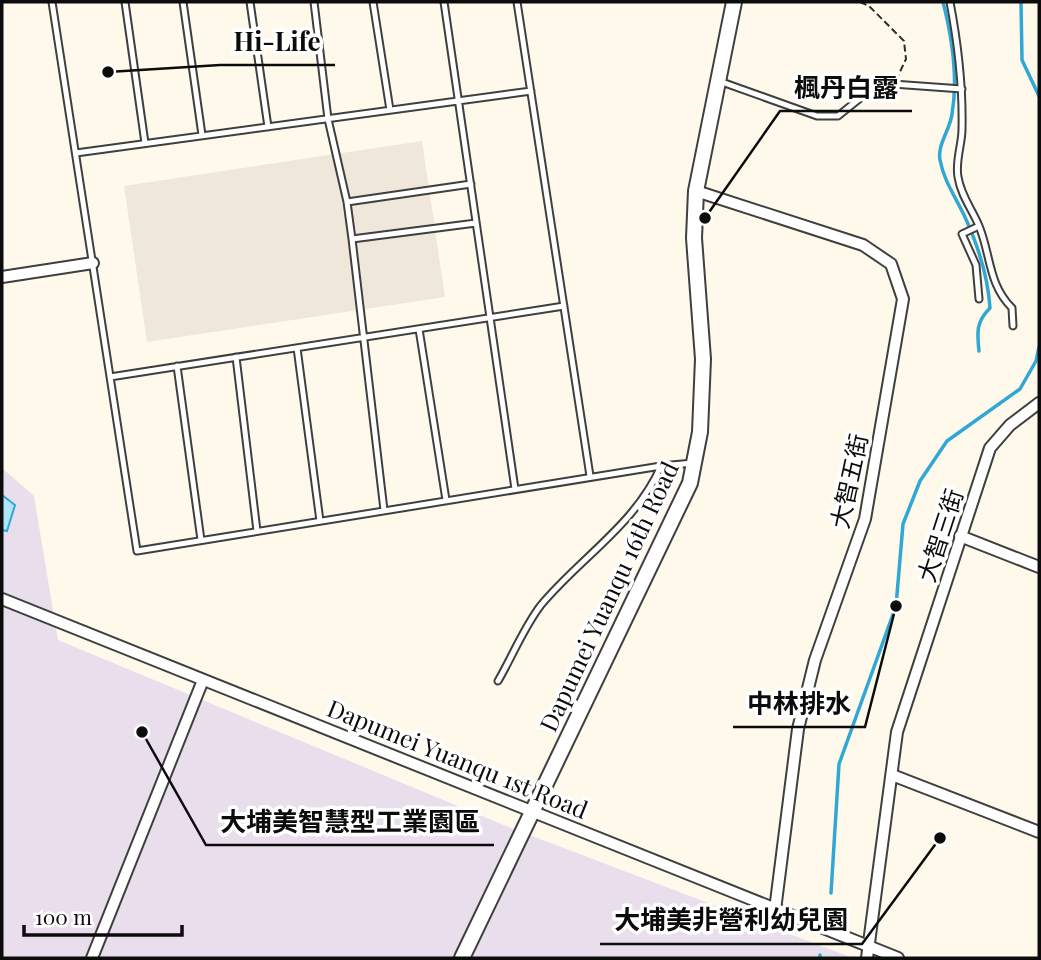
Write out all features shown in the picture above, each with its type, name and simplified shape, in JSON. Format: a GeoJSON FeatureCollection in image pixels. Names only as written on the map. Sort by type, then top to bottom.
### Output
{"type":"FeatureCollection","features":[{"type":"Feature","properties":{"kind":"street","name":"Dapumei Yuanqu 16th Road"},"geometry":{"type":"LineString","coordinates":[[462,958],[690,483],[696,463],[701,432],[703,359],[694,238],[696,191],[734,2]]}},
{"type":"Feature","properties":{"kind":"street","name":"大智五街"},"geometry":{"type":"LineString","coordinates":[[696,191],[863,245],[891,264],[903,299],[865,519],[816,660],[798,729],[775,910]]}},
{"type":"Feature","properties":{"kind":"street"},"geometry":{"type":"LineString","coordinates":[[2,277],[93,263]]}},
{"type":"Feature","properties":{"kind":"street","name":"大智三街"},"geometry":{"type":"LineString","coordinates":[[868,953],[898,732],[990,448],[1010,425],[1039,403]]}},
{"type":"Feature","properties":{"kind":"street"},"geometry":{"type":"LineString","coordinates":[[960,536],[1039,567]]}},
{"type":"Feature","properties":{"kind":"street","name":"Dapumei Yuanqu 1st Road"},"geometry":{"type":"LineString","coordinates":[[2,599],[532,810],[775,910],[868,953],[898,958]]}},
{"type":"Feature","properties":{"kind":"street"},"geometry":{"type":"LineString","coordinates":[[92,958],[203,680]]}},
{"type":"Feature","properties":{"kind":"street"},"geometry":{"type":"LineString","coordinates":[[892,775],[1038,827]]}},
{"type":"Feature","properties":{"kind":"lane"},"geometry":{"type":"LineString","coordinates":[[52,2],[137,551],[590,477],[696,463]]}},
{"type":"Feature","properties":{"kind":"lane"},"geometry":{"type":"LineString","coordinates":[[125,2],[145,143]]}},
{"type":"Feature","properties":{"kind":"lane"},"geometry":{"type":"LineString","coordinates":[[183,2],[202,135]]}},
{"type":"Feature","properties":{"kind":"lane"},"geometry":{"type":"LineString","coordinates":[[250,2],[268,127]]}},
{"type":"Feature","properties":{"kind":"lane"},"geometry":{"type":"LineString","coordinates":[[314,2],[328,118],[352,239],[384,510]]}},
{"type":"Feature","properties":{"kind":"lane"},"geometry":{"type":"LineString","coordinates":[[373,2],[390,110]]}},
{"type":"Feature","properties":{"kind":"lane"},"geometry":{"type":"LineString","coordinates":[[444,2],[515,489]]}},
{"type":"Feature","properties":{"kind":"lane"},"geometry":{"type":"LineString","coordinates":[[517,2],[590,477]]}},
{"type":"Feature","properties":{"kind":"lane"},"geometry":{"type":"LineString","coordinates":[[950,2],[958,44],[962,89],[962,133],[957,174],[963,196],[979,226],[993,282],[999,296],[1012,308],[1013,327]]}},
{"type":"Feature","properties":{"kind":"lane"},"geometry":{"type":"LineString","coordinates":[[719,81],[817,116],[838,116],[879,83],[962,89]]}},
{"type":"Feature","properties":{"kind":"lane"},"geometry":{"type":"LineString","coordinates":[[76,153],[531,91]]}},
{"type":"Feature","properties":{"kind":"lane"},"geometry":{"type":"LineString","coordinates":[[346,202],[471,184]]}},
{"type":"Feature","properties":{"kind":"lane"},"geometry":{"type":"LineString","coordinates":[[352,239],[476,223]]}},
{"type":"Feature","properties":{"kind":"lane"},"geometry":{"type":"LineString","coordinates":[[979,226],[962,234],[976,265],[979,299]]}},
{"type":"Feature","properties":{"kind":"lane"},"geometry":{"type":"LineString","coordinates":[[110,377],[564,306]]}},
{"type":"Feature","properties":{"kind":"lane"},"geometry":{"type":"LineString","coordinates":[[419,329],[446,500]]}},
{"type":"Feature","properties":{"kind":"lane"},"geometry":{"type":"LineString","coordinates":[[297,348],[320,521]]}},
{"type":"Feature","properties":{"kind":"lane"},"geometry":{"type":"LineString","coordinates":[[236,357],[257,531]]}},
{"type":"Feature","properties":{"kind":"lane"},"geometry":{"type":"LineString","coordinates":[[177,366],[201,540]]}},
{"type":"Feature","properties":{"kind":"lane"},"geometry":{"type":"LineString","coordinates":[[498,681],[540,607],[629,516],[653,483],[661,466]]}},
{"type":"Feature","properties":{"kind":"path"},"geometry":{"type":"LineString","coordinates":[[860,2],[869,6],[904,41],[906,59],[897,85]]}},
{"type":"Feature","properties":{"kind":"shaded area"},"geometry":{"type":"Polygon","coordinates":[[[422,141],[445,297],[147,342],[124,186],[422,141]]]}},
{"type":"Feature","properties":{"kind":"shaded area"},"geometry":{"type":"Polygon","coordinates":[[[2,468],[34,496],[58,640],[506,826],[853,958],[2,958],[2,468]]]}},
{"type":"Feature","properties":{"kind":"water"},"geometry":{"type":"Polygon","coordinates":[[[2,495],[15,505],[7,531],[2,530],[2,495]]]}},
{"type":"Feature","properties":{"kind":"waterway"},"geometry":{"type":"LineString","coordinates":[[943,2],[951,44],[954,101],[949,126],[940,149],[940,160],[947,182],[973,237],[987,284],[990,308],[978,328],[979,351]]}},
{"type":"Feature","properties":{"kind":"waterway"},"geometry":{"type":"LineString","coordinates":[[1021,2],[1022,60],[1039,96]]}},
{"type":"Feature","properties":{"kind":"waterway"},"geometry":{"type":"LineString","coordinates":[[831,893],[839,764],[896,606],[903,524],[920,481],[947,441],[1020,389],[1036,361],[1039,347]]}},
{"type":"Feature","properties":{"kind":"place","name":"Hi-Life"},"geometry":{"type":"Point","coordinates":[108,72]}},
{"type":"Feature","properties":{"kind":"place","name":"楓丹白露"},"geometry":{"type":"Point","coordinates":[705,218]}},
{"type":"Feature","properties":{"kind":"place","name":"中林排水"},"geometry":{"type":"Point","coordinates":[896,606]}},
{"type":"Feature","properties":{"kind":"place","name":"大埔美智慧型工業園區"},"geometry":{"type":"Point","coordinates":[142,732]}},
{"type":"Feature","properties":{"kind":"place","name":"大埔美非營利幼兒園"},"geometry":{"type":"Point","coordinates":[940,838]}}]}
